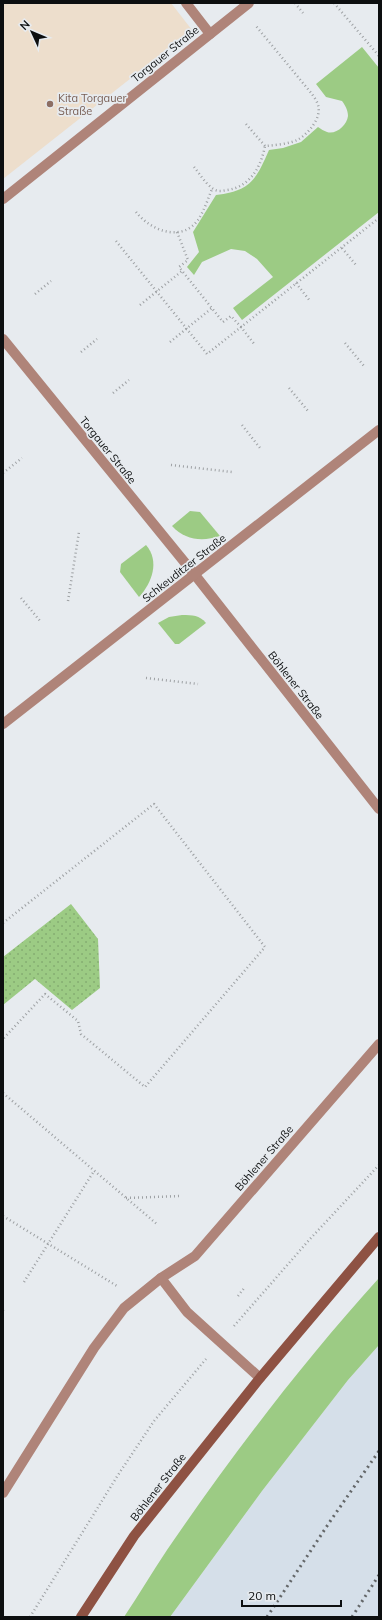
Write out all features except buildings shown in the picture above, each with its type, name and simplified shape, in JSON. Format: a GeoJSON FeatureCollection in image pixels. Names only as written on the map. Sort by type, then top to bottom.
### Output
{"type":"FeatureCollection","features":[{"type":"Feature","properties":{"kind":"street","name":"Torgauer Straße"},"geometry":{"type":"LineString","coordinates":[[186,3],[210,34]]}},
{"type":"Feature","properties":{"kind":"street","name":"Torgauer Straße"},"geometry":{"type":"LineString","coordinates":[[3,199],[245,6]]}},
{"type":"Feature","properties":{"kind":"street","name":"Torgauer Straße"},"geometry":{"type":"LineString","coordinates":[[3,339],[195,576]]}},
{"type":"Feature","properties":{"kind":"street","name":"Schkeuditzer Straße"},"geometry":{"type":"LineString","coordinates":[[3,724],[195,576],[379,430]]}},
{"type":"Feature","properties":{"kind":"street","name":"Böhlener Straße"},"geometry":{"type":"LineString","coordinates":[[195,576],[379,809]]}},
{"type":"Feature","properties":{"kind":"street","name":"Böhlener Straße"},"geometry":{"type":"LineString","coordinates":[[3,1493],[94,1348],[124,1308],[161,1278],[195,1256],[379,1044]]}},
{"type":"Feature","properties":{"kind":"street","name":"Böhlener Straße"},"geometry":{"type":"LineString","coordinates":[[81,1617],[134,1536],[260,1378],[379,1237]]}},
{"type":"Feature","properties":{"kind":"street"},"geometry":{"type":"LineString","coordinates":[[161,1278],[186,1312],[260,1378]]}},
{"type":"Feature","properties":{"kind":"path"},"geometry":{"type":"LineString","coordinates":[[295,3],[303,13]]}},
{"type":"Feature","properties":{"kind":"path"},"geometry":{"type":"LineString","coordinates":[[334,3],[379,56]]}},
{"type":"Feature","properties":{"kind":"path"},"geometry":{"type":"LineString","coordinates":[[245,6],[312,94],[318,105],[318,118],[308,131],[299,139],[282,144],[265,146]]}},
{"type":"Feature","properties":{"kind":"path"},"geometry":{"type":"LineString","coordinates":[[246,124],[265,146]]}},
{"type":"Feature","properties":{"kind":"path"},"geometry":{"type":"LineString","coordinates":[[194,167],[212,189],[218,191],[230,189],[243,185],[255,173],[262,159],[265,146]]}},
{"type":"Feature","properties":{"kind":"path"},"geometry":{"type":"LineString","coordinates":[[136,212],[140,217],[155,228],[165,232],[177,232],[189,228],[197,221],[212,189]]}},
{"type":"Feature","properties":{"kind":"path"},"geometry":{"type":"LineString","coordinates":[[116,241],[207,354],[379,218]]}},
{"type":"Feature","properties":{"kind":"path"},"geometry":{"type":"LineString","coordinates":[[177,232],[188,260],[179,267],[223,322],[231,316],[255,345]]}},
{"type":"Feature","properties":{"kind":"path"},"geometry":{"type":"LineString","coordinates":[[342,248],[356,265]]}},
{"type":"Feature","properties":{"kind":"path"},"geometry":{"type":"LineString","coordinates":[[140,305],[182,271]]}},
{"type":"Feature","properties":{"kind":"path"},"geometry":{"type":"LineString","coordinates":[[35,294],[51,281]]}},
{"type":"Feature","properties":{"kind":"path"},"geometry":{"type":"LineString","coordinates":[[296,283],[310,301]]}},
{"type":"Feature","properties":{"kind":"path"},"geometry":{"type":"LineString","coordinates":[[170,342],[212,308]]}},
{"type":"Feature","properties":{"kind":"path"},"geometry":{"type":"LineString","coordinates":[[81,352],[97,339]]}},
{"type":"Feature","properties":{"kind":"path"},"geometry":{"type":"LineString","coordinates":[[345,343],[364,366]]}},
{"type":"Feature","properties":{"kind":"path"},"geometry":{"type":"LineString","coordinates":[[113,393],[129,380]]}},
{"type":"Feature","properties":{"kind":"path"},"geometry":{"type":"LineString","coordinates":[[289,388],[308,411]]}},
{"type":"Feature","properties":{"kind":"path"},"geometry":{"type":"LineString","coordinates":[[242,425],[260,448]]}},
{"type":"Feature","properties":{"kind":"path"},"geometry":{"type":"LineString","coordinates":[[3,473],[22,458]]}},
{"type":"Feature","properties":{"kind":"path"},"geometry":{"type":"LineString","coordinates":[[171,465],[232,472]]}},
{"type":"Feature","properties":{"kind":"path"},"geometry":{"type":"LineString","coordinates":[[68,601],[79,532]]}},
{"type":"Feature","properties":{"kind":"path"},"geometry":{"type":"LineString","coordinates":[[21,598],[41,622]]}},
{"type":"Feature","properties":{"kind":"path"},"geometry":{"type":"LineString","coordinates":[[146,678],[198,684]]}},
{"type":"Feature","properties":{"kind":"path"},"geometry":{"type":"LineString","coordinates":[[3,923],[154,804],[266,947],[145,1086],[81,1034],[78,1021],[45,994],[3,1039]]}},
{"type":"Feature","properties":{"kind":"path"},"geometry":{"type":"LineString","coordinates":[[3,1093],[158,1225]]}},
{"type":"Feature","properties":{"kind":"path"},"geometry":{"type":"LineString","coordinates":[[30,1617],[118,1475],[154,1421],[220,1342],[310,1239],[379,1165]]}},
{"type":"Feature","properties":{"kind":"path"},"geometry":{"type":"LineString","coordinates":[[24,1282],[94,1171]]}},
{"type":"Feature","properties":{"kind":"path"},"geometry":{"type":"LineString","coordinates":[[126,1198],[181,1196]]}},
{"type":"Feature","properties":{"kind":"path"},"geometry":{"type":"LineString","coordinates":[[3,1216],[119,1287]]}},
{"type":"Feature","properties":{"kind":"path"},"geometry":{"type":"LineString","coordinates":[[238,1296],[245,1288]]}},
{"type":"Feature","properties":{"kind":"shaded area","name":"Kita Torgauer Straße"},"geometry":{"type":"Polygon","coordinates":[[[3,3],[171,3],[192,30],[3,179],[3,3]]]}},
{"type":"Feature","properties":{"kind":"shaded area"},"geometry":{"type":"Polygon","coordinates":[[[379,1345],[379,1617],[170,1617],[262,1491],[348,1380],[379,1345]]]}},
{"type":"Feature","properties":{"kind":"green space"},"geometry":{"type":"Polygon","coordinates":[[[362,47],[379,68],[379,212],[242,320],[233,308],[273,277],[257,259],[245,251],[231,249],[202,262],[194,275],[187,267],[199,252],[193,232],[216,195],[237,190],[250,182],[260,169],[269,150],[283,148],[301,142],[318,127],[330,133],[337,131],[346,123],[348,116],[347,110],[342,101],[326,97],[316,84],[362,47]]]}},
{"type":"Feature","properties":{"kind":"green space"},"geometry":{"type":"Polygon","coordinates":[[[190,511],[200,512],[220,536],[200,539],[188,537],[177,531],[172,526],[190,511]]]}},
{"type":"Feature","properties":{"kind":"green space"},"geometry":{"type":"Polygon","coordinates":[[[146,545],[153,558],[153,572],[148,585],[139,597],[120,572],[121,564],[146,545]]]}},
{"type":"Feature","properties":{"kind":"green space"},"geometry":{"type":"Polygon","coordinates":[[[182,615],[196,616],[201,618],[206,623],[179,644],[175,644],[158,623],[169,617],[182,615]]]}},
{"type":"Feature","properties":{"kind":"green space"},"geometry":{"type":"Polygon","coordinates":[[[71,904],[98,939],[100,988],[72,1010],[35,979],[3,1005],[3,957],[71,904]]]}},
{"type":"Feature","properties":{"kind":"green space"},"geometry":{"type":"Polygon","coordinates":[[[379,1278],[379,1345],[348,1380],[262,1491],[170,1617],[124,1617],[167,1550],[268,1410],[350,1310],[379,1278]]]}},
{"type":"Feature","properties":{"kind":"railway"},"geometry":{"type":"LineString","coordinates":[[267,1617],[379,1451]]}},
{"type":"Feature","properties":{"kind":"railway"},"geometry":{"type":"LineString","coordinates":[[352,1617],[379,1575]]}},
{"type":"Feature","properties":{"kind":"place","name":"Kita Torgauer Straße"},"geometry":{"type":"Point","coordinates":[50,104]}}]}
